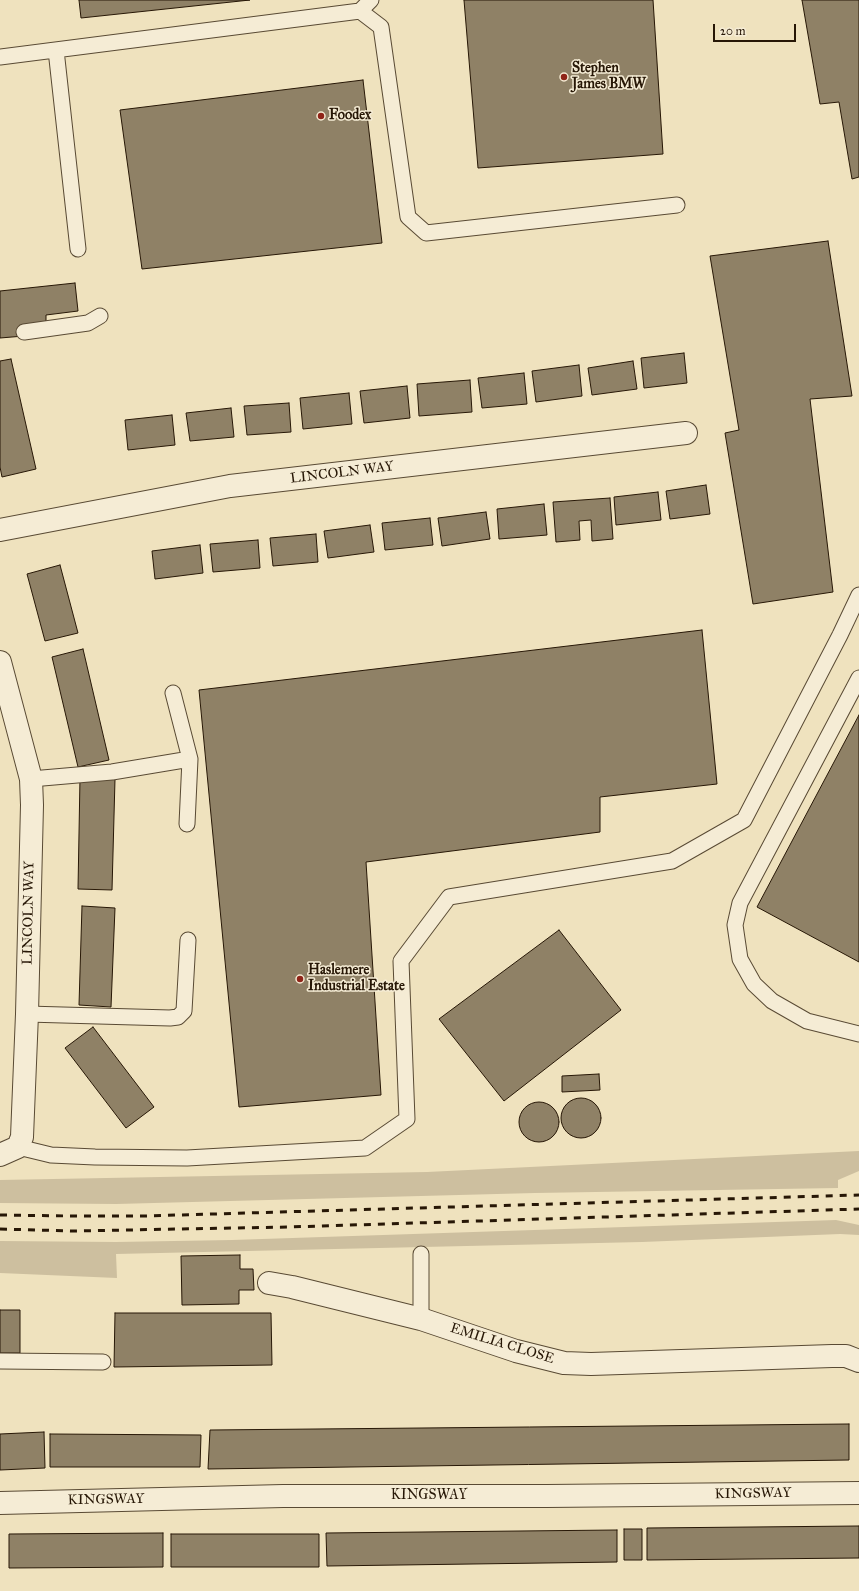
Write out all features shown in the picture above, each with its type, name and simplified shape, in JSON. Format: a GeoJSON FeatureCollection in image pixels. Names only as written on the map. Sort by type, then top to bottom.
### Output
{"type":"FeatureCollection","features":[{"type":"Feature","properties":{"kind":"street","name":"LINCOLN WAY"},"geometry":{"type":"LineString","coordinates":[[0,530],[230,486],[686,433]]}},
{"type":"Feature","properties":{"kind":"street","name":"LINCOLN WAY"},"geometry":{"type":"LineString","coordinates":[[0,662],[31,779],[32,805],[27,1014],[22,1137],[9,1151]]}},
{"type":"Feature","properties":{"kind":"street","name":"EMILIA CLOSE"},"geometry":{"type":"LineString","coordinates":[[269,1284],[292,1287],[422,1319],[516,1351],[564,1363],[592,1364],[832,1356],[846,1356],[859,1361]]}},
{"type":"Feature","properties":{"kind":"street","name":"KINGSWAY"},"geometry":{"type":"LineString","coordinates":[[0,1503],[283,1496],[547,1496],[859,1493]]}},
{"type":"Feature","properties":{"kind":"lane"},"geometry":{"type":"LineString","coordinates":[[0,57],[360,11],[371,0]]}},
{"type":"Feature","properties":{"kind":"lane"},"geometry":{"type":"LineString","coordinates":[[360,11],[381,27],[408,217],[426,233],[677,205]]}},
{"type":"Feature","properties":{"kind":"lane"},"geometry":{"type":"LineString","coordinates":[[56,50],[78,249]]}},
{"type":"Feature","properties":{"kind":"lane"},"geometry":{"type":"LineString","coordinates":[[24,332],[88,324],[100,316]]}},
{"type":"Feature","properties":{"kind":"lane"},"geometry":{"type":"LineString","coordinates":[[9,1151],[80,1156],[180,1158],[365,1148],[407,1119],[401,961],[449,897],[672,861],[744,820],[840,635],[859,595]]}},
{"type":"Feature","properties":{"kind":"lane"},"geometry":{"type":"LineString","coordinates":[[859,678],[740,903],[735,926],[740,959],[754,984],[772,1002],[808,1021],[859,1034]]}},
{"type":"Feature","properties":{"kind":"lane"},"geometry":{"type":"LineString","coordinates":[[173,693],[190,759],[187,824]]}},
{"type":"Feature","properties":{"kind":"lane"},"geometry":{"type":"LineString","coordinates":[[31,779],[112,772],[190,759]]}},
{"type":"Feature","properties":{"kind":"lane"},"geometry":{"type":"LineString","coordinates":[[27,1014],[178,1017],[184,1011],[188,940]]}},
{"type":"Feature","properties":{"kind":"lane"},"geometry":{"type":"LineString","coordinates":[[421,1254],[422,1319]]}},
{"type":"Feature","properties":{"kind":"lane"},"geometry":{"type":"LineString","coordinates":[[0,1361],[103,1362]]}},
{"type":"Feature","properties":{"kind":"shaded area"},"geometry":{"type":"Polygon","coordinates":[[[859,1151],[859,1171],[838,1180],[838,1188],[535,1193],[116,1204],[0,1203],[0,1180],[427,1172],[859,1151]]]}},
{"type":"Feature","properties":{"kind":"shaded area"},"geometry":{"type":"Polygon","coordinates":[[[836,1220],[859,1225],[859,1235],[840,1234],[642,1242],[116,1254],[117,1278],[0,1273],[0,1241],[116,1242],[232,1240],[836,1220]]]}},
{"type":"Feature","properties":{"kind":"building"},"geometry":{"type":"Polygon","coordinates":[[[79,0],[250,0],[81,18],[79,0]]]}},
{"type":"Feature","properties":{"kind":"building","name":"Stephen James BMW"},"geometry":{"type":"Polygon","coordinates":[[[464,0],[653,0],[663,154],[478,168],[464,0]]]}},
{"type":"Feature","properties":{"kind":"building"},"geometry":{"type":"Polygon","coordinates":[[[802,0],[859,0],[859,177],[852,179],[839,102],[820,104],[802,0]]]}},
{"type":"Feature","properties":{"kind":"building"},"geometry":{"type":"Polygon","coordinates":[[[363,80],[382,243],[142,269],[120,110],[363,80]]]}},
{"type":"Feature","properties":{"kind":"building"},"geometry":{"type":"Polygon","coordinates":[[[828,241],[852,396],[810,399],[833,592],[753,604],[725,433],[739,430],[710,256],[828,241]]]}},
{"type":"Feature","properties":{"kind":"building"},"geometry":{"type":"Polygon","coordinates":[[[75,283],[78,311],[46,315],[46,322],[24,336],[0,338],[0,291],[75,283]]]}},
{"type":"Feature","properties":{"kind":"building"},"geometry":{"type":"Polygon","coordinates":[[[684,353],[687,383],[644,388],[641,358],[684,353]]]}},
{"type":"Feature","properties":{"kind":"building"},"geometry":{"type":"Polygon","coordinates":[[[11,359],[36,469],[2,477],[0,467],[0,361],[11,359]]]}},
{"type":"Feature","properties":{"kind":"building"},"geometry":{"type":"Polygon","coordinates":[[[633,361],[637,389],[592,395],[588,368],[633,361]]]}},
{"type":"Feature","properties":{"kind":"building"},"geometry":{"type":"Polygon","coordinates":[[[579,365],[582,396],[536,402],[532,371],[579,365]]]}},
{"type":"Feature","properties":{"kind":"building"},"geometry":{"type":"Polygon","coordinates":[[[524,373],[527,404],[482,408],[478,378],[524,373]]]}},
{"type":"Feature","properties":{"kind":"building"},"geometry":{"type":"Polygon","coordinates":[[[470,380],[472,412],[419,416],[417,384],[470,380]]]}},
{"type":"Feature","properties":{"kind":"building"},"geometry":{"type":"Polygon","coordinates":[[[407,386],[410,418],[364,423],[360,391],[407,386]]]}},
{"type":"Feature","properties":{"kind":"building"},"geometry":{"type":"Polygon","coordinates":[[[349,393],[352,424],[303,429],[300,398],[349,393]]]}},
{"type":"Feature","properties":{"kind":"building"},"geometry":{"type":"Polygon","coordinates":[[[289,403],[291,432],[247,435],[244,406],[289,403]]]}},
{"type":"Feature","properties":{"kind":"building"},"geometry":{"type":"Polygon","coordinates":[[[231,408],[234,437],[190,441],[186,413],[231,408]]]}},
{"type":"Feature","properties":{"kind":"building"},"geometry":{"type":"Polygon","coordinates":[[[172,415],[175,445],[128,450],[125,420],[172,415]]]}},
{"type":"Feature","properties":{"kind":"building"},"geometry":{"type":"Polygon","coordinates":[[[706,485],[710,514],[670,519],[666,491],[706,485]]]}},
{"type":"Feature","properties":{"kind":"building"},"geometry":{"type":"Polygon","coordinates":[[[658,492],[661,520],[616,525],[614,497],[658,492]]]}},
{"type":"Feature","properties":{"kind":"building"},"geometry":{"type":"Polygon","coordinates":[[[610,498],[613,539],[592,541],[591,520],[579,521],[580,540],[556,542],[553,502],[610,498]]]}},
{"type":"Feature","properties":{"kind":"building"},"geometry":{"type":"Polygon","coordinates":[[[544,504],[547,535],[499,539],[497,509],[544,504]]]}},
{"type":"Feature","properties":{"kind":"building"},"geometry":{"type":"Polygon","coordinates":[[[486,512],[490,539],[442,546],[438,518],[486,512]]]}},
{"type":"Feature","properties":{"kind":"building"},"geometry":{"type":"Polygon","coordinates":[[[430,518],[433,545],[385,550],[382,523],[430,518]]]}},
{"type":"Feature","properties":{"kind":"building"},"geometry":{"type":"Polygon","coordinates":[[[370,525],[374,552],[328,558],[324,531],[370,525]]]}},
{"type":"Feature","properties":{"kind":"building"},"geometry":{"type":"Polygon","coordinates":[[[316,534],[318,562],[273,566],[270,538],[316,534]]]}},
{"type":"Feature","properties":{"kind":"building"},"geometry":{"type":"Polygon","coordinates":[[[258,540],[260,568],[213,572],[210,544],[258,540]]]}},
{"type":"Feature","properties":{"kind":"building"},"geometry":{"type":"Polygon","coordinates":[[[200,545],[203,573],[155,579],[152,551],[200,545]]]}},
{"type":"Feature","properties":{"kind":"building"},"geometry":{"type":"Polygon","coordinates":[[[60,565],[78,633],[45,641],[27,574],[60,565]]]}},
{"type":"Feature","properties":{"kind":"building","name":"Haslemere Industrial Estate"},"geometry":{"type":"Polygon","coordinates":[[[702,630],[717,784],[600,797],[600,832],[366,862],[381,1095],[239,1107],[199,690],[702,630]]]}},
{"type":"Feature","properties":{"kind":"building"},"geometry":{"type":"Polygon","coordinates":[[[83,649],[109,760],[78,767],[52,657],[83,649]]]}},
{"type":"Feature","properties":{"kind":"building"},"geometry":{"type":"Polygon","coordinates":[[[859,715],[859,962],[757,907],[859,715]]]}},
{"type":"Feature","properties":{"kind":"building"},"geometry":{"type":"Polygon","coordinates":[[[80,778],[115,779],[112,890],[78,889],[80,778]]]}},
{"type":"Feature","properties":{"kind":"building"},"geometry":{"type":"Polygon","coordinates":[[[82,906],[115,908],[111,1007],[79,1005],[82,906]]]}},
{"type":"Feature","properties":{"kind":"building"},"geometry":{"type":"Polygon","coordinates":[[[559,930],[621,1010],[504,1101],[439,1019],[559,930]]]}},
{"type":"Feature","properties":{"kind":"building"},"geometry":{"type":"Polygon","coordinates":[[[93,1027],[154,1107],[126,1128],[65,1048],[93,1027]]]}},
{"type":"Feature","properties":{"kind":"building"},"geometry":{"type":"Polygon","coordinates":[[[599,1074],[600,1090],[562,1092],[562,1076],[599,1074]]]}},
{"type":"Feature","properties":{"kind":"building"},"geometry":{"type":"Polygon","coordinates":[[[581,1098],[595,1104],[601,1118],[595,1132],[581,1138],[567,1132],[561,1118],[567,1104],[581,1098]]]}},
{"type":"Feature","properties":{"kind":"building"},"geometry":{"type":"Polygon","coordinates":[[[539,1102],[547,1104],[553,1108],[557,1114],[559,1122],[557,1130],[553,1136],[547,1140],[539,1142],[531,1140],[525,1136],[521,1130],[519,1122],[521,1114],[525,1108],[531,1104],[539,1102]]]}},
{"type":"Feature","properties":{"kind":"building"},"geometry":{"type":"Polygon","coordinates":[[[240,1255],[240,1269],[253,1269],[254,1290],[239,1290],[239,1304],[182,1305],[181,1256],[240,1255]]]}},
{"type":"Feature","properties":{"kind":"building"},"geometry":{"type":"Polygon","coordinates":[[[0,1310],[20,1310],[20,1353],[0,1353],[0,1310]]]}},
{"type":"Feature","properties":{"kind":"building"},"geometry":{"type":"Polygon","coordinates":[[[115,1313],[271,1313],[272,1365],[114,1367],[115,1313]]]}},
{"type":"Feature","properties":{"kind":"building"},"geometry":{"type":"Polygon","coordinates":[[[849,1424],[849,1460],[208,1469],[210,1430],[849,1424]]]}},
{"type":"Feature","properties":{"kind":"building"},"geometry":{"type":"Polygon","coordinates":[[[44,1432],[45,1468],[0,1470],[0,1434],[44,1432]]]}},
{"type":"Feature","properties":{"kind":"building"},"geometry":{"type":"Polygon","coordinates":[[[50,1434],[201,1435],[200,1467],[50,1467],[50,1434]]]}},
{"type":"Feature","properties":{"kind":"building"},"geometry":{"type":"Polygon","coordinates":[[[859,1526],[859,1558],[647,1560],[647,1528],[859,1526]]]}},
{"type":"Feature","properties":{"kind":"building"},"geometry":{"type":"Polygon","coordinates":[[[624,1529],[642,1529],[642,1560],[624,1560],[624,1529]]]}},
{"type":"Feature","properties":{"kind":"building"},"geometry":{"type":"Polygon","coordinates":[[[617,1530],[617,1562],[327,1566],[326,1533],[617,1530]]]}},
{"type":"Feature","properties":{"kind":"building"},"geometry":{"type":"Polygon","coordinates":[[[163,1533],[163,1567],[9,1568],[9,1534],[163,1533]]]}},
{"type":"Feature","properties":{"kind":"building"},"geometry":{"type":"Polygon","coordinates":[[[171,1534],[319,1534],[319,1567],[171,1567],[171,1534]]]}},
{"type":"Feature","properties":{"kind":"railway"},"geometry":{"type":"LineString","coordinates":[[0,1215],[145,1216],[859,1195]]}},
{"type":"Feature","properties":{"kind":"railway"},"geometry":{"type":"LineString","coordinates":[[0,1229],[72,1231],[289,1227],[859,1209]]}},
{"type":"Feature","properties":{"kind":"place","name":"Stephen James BMW"},"geometry":{"type":"Point","coordinates":[564,77]}},
{"type":"Feature","properties":{"kind":"place","name":"Foodex"},"geometry":{"type":"Point","coordinates":[321,116]}},
{"type":"Feature","properties":{"kind":"place","name":"Haslemere Industrial Estate"},"geometry":{"type":"Point","coordinates":[300,979]}}]}
